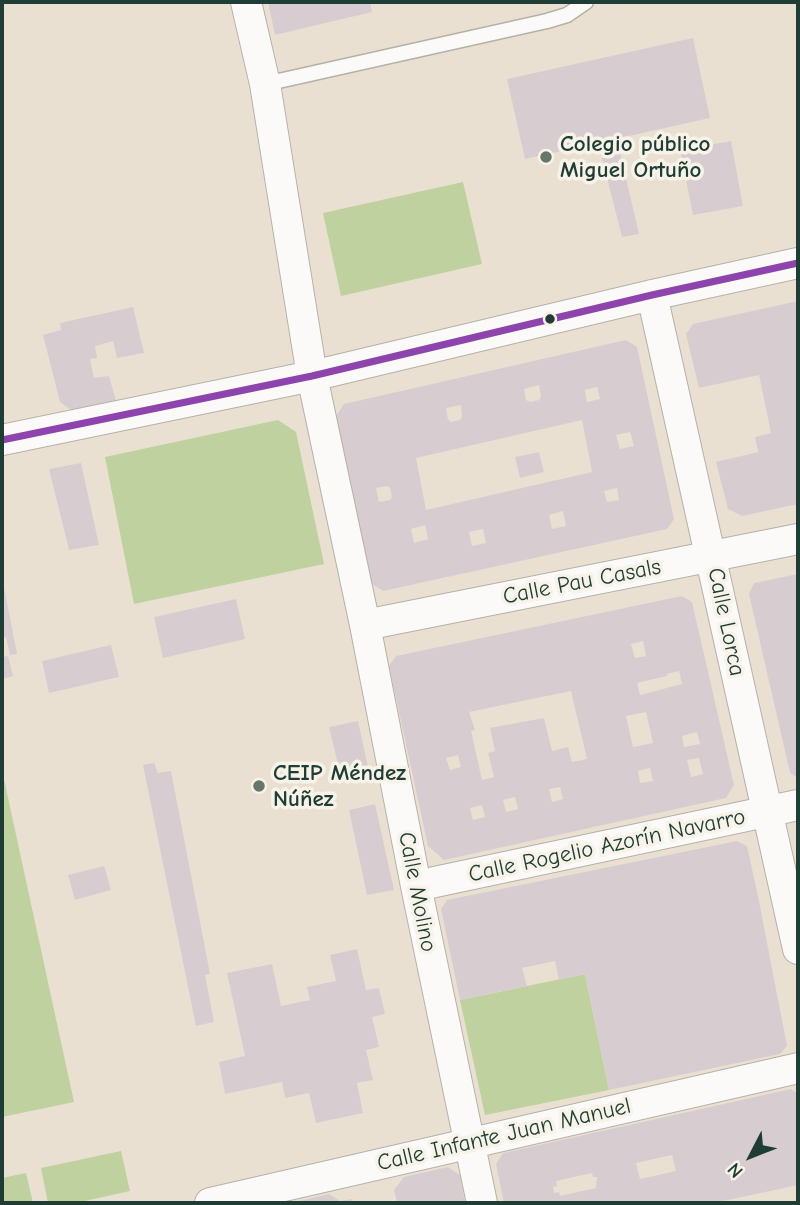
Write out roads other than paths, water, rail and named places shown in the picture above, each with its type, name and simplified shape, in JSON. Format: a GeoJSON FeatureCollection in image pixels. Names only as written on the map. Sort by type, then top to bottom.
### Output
{"type":"FeatureCollection","features":[{"type":"Feature","properties":{"kind":"street","name":"Calle Molino"},"geometry":{"type":"LineString","coordinates":[[246,2],[265,84],[312,376],[482,1203]]}},
{"type":"Feature","properties":{"kind":"street"},"geometry":{"type":"LineString","coordinates":[[2,440],[312,376],[798,263]]}},
{"type":"Feature","properties":{"kind":"street","name":"Calle Lorca"},"geometry":{"type":"LineString","coordinates":[[652,295],[798,949]]}},
{"type":"Feature","properties":{"kind":"street","name":"Calle Pau Casals"},"geometry":{"type":"LineString","coordinates":[[365,625],[798,538]]}},
{"type":"Feature","properties":{"kind":"street","name":"Calle Rogelio Azorín Navarro"},"geometry":{"type":"LineString","coordinates":[[416,886],[798,805]]}},
{"type":"Feature","properties":{"kind":"street","name":"Calle Infante Juan Manuel"},"geometry":{"type":"LineString","coordinates":[[210,1203],[249,1199],[468,1143],[798,1068]]}},
{"type":"Feature","properties":{"kind":"lane"},"geometry":{"type":"LineString","coordinates":[[265,84],[547,21],[567,15],[586,2]]}},
{"type":"Feature","properties":{"kind":"place","name":"Colegio público Miguel Ortuño"},"geometry":{"type":"Point","coordinates":[546,157]}},
{"type":"Feature","properties":{"kind":"place","name":"CEIP Méndez Núñez"},"geometry":{"type":"Point","coordinates":[259,786]}}]}
